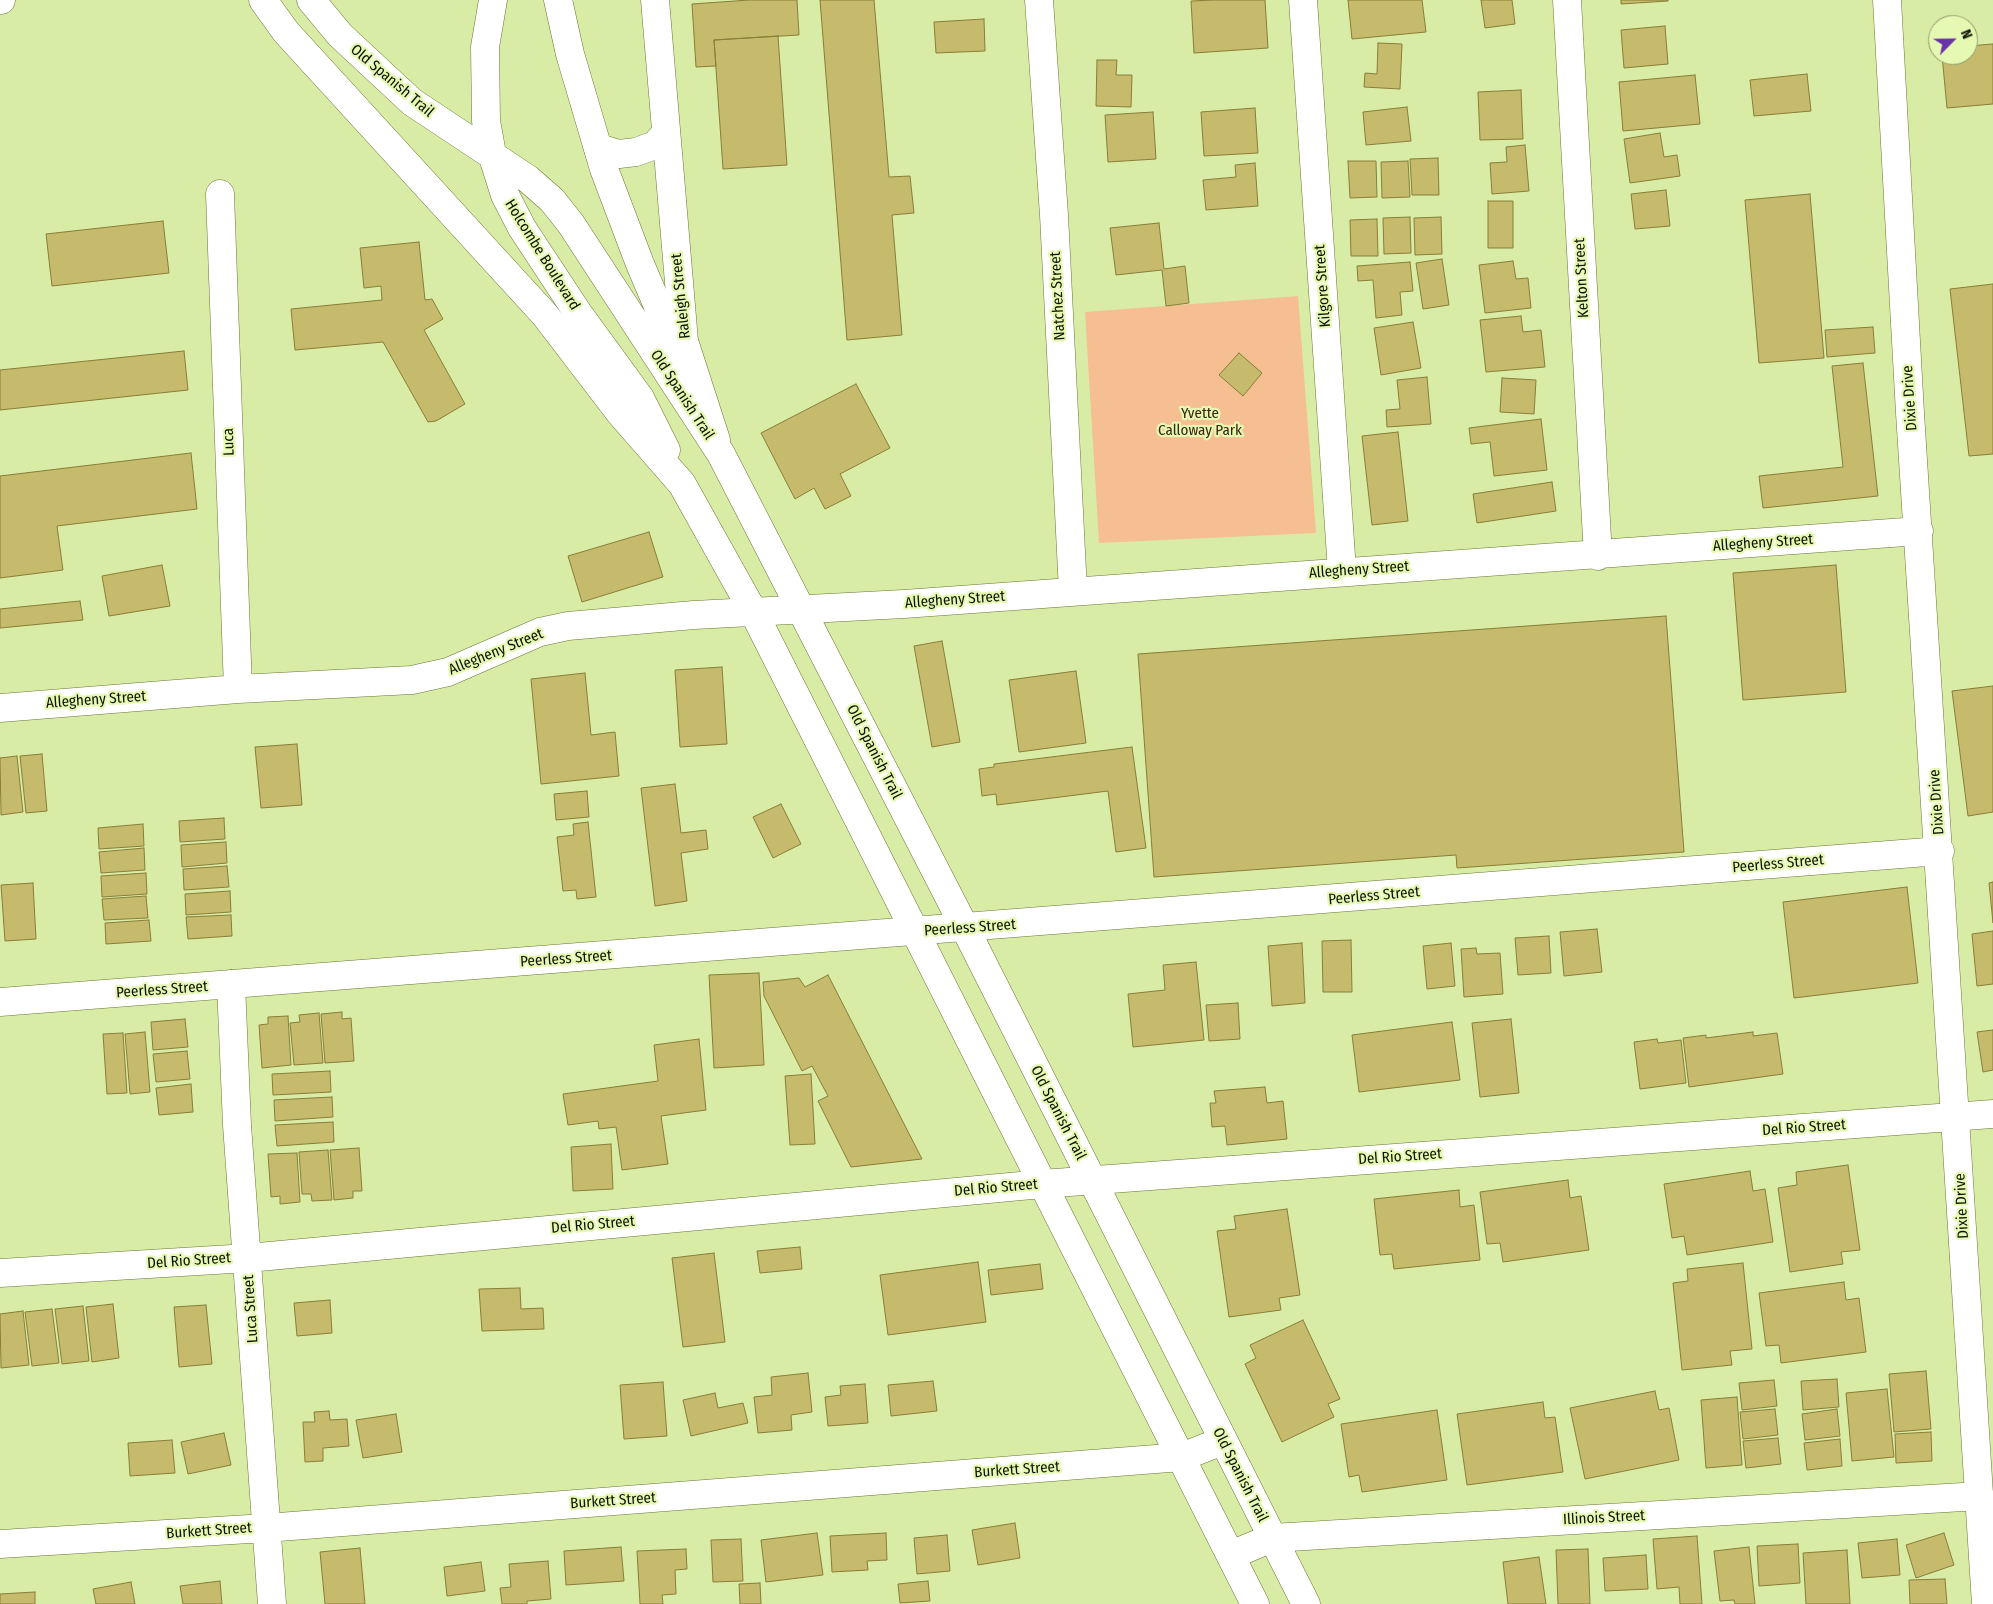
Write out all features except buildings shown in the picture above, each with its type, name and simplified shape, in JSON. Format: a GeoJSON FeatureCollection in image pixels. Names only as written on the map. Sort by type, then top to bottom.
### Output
{"type":"FeatureCollection","features":[{"type":"Feature","properties":{"kind":"street"},"geometry":{"type":"LineString","coordinates":[[263,0],[286,32],[545,315],[620,413],[682,484],[754,613],[1255,1604]]}},
{"type":"Feature","properties":{"kind":"street","name":"Old Spanish Trail"},"geometry":{"type":"LineString","coordinates":[[311,0],[340,35],[412,102],[528,179],[552,200],[571,224],[721,454],[966,928],[1222,1441],[1306,1604]]}},
{"type":"Feature","properties":{"kind":"street","name":"Holcombe Boulevard"},"geometry":{"type":"LineString","coordinates":[[492,0],[485,47],[486,121],[492,154],[505,195],[522,228],[578,313],[640,398],[682,484]]}},
{"type":"Feature","properties":{"kind":"street"},"geometry":{"type":"LineString","coordinates":[[558,0],[570,54],[598,148],[640,264],[721,454]]}},
{"type":"Feature","properties":{"kind":"street","name":"Raleigh Street"},"geometry":{"type":"LineString","coordinates":[[655,0],[684,341],[721,454]]}},
{"type":"Feature","properties":{"kind":"street","name":"Natchez Street"},"geometry":{"type":"LineString","coordinates":[[1039,0],[1054,215],[1073,592]]}},
{"type":"Feature","properties":{"kind":"street","name":"Kilgore Street"},"geometry":{"type":"LineString","coordinates":[[1303,0],[1342,571]]}},
{"type":"Feature","properties":{"kind":"street","name":"Kelton Street"},"geometry":{"type":"LineString","coordinates":[[1567,0],[1598,556]]}},
{"type":"Feature","properties":{"kind":"street","name":"Dixie Drive"},"geometry":{"type":"LineString","coordinates":[[1887,0],[1986,1604]]}},
{"type":"Feature","properties":{"kind":"street"},"geometry":{"type":"LineString","coordinates":[[598,148],[619,154],[636,152],[655,145],[666,133]]}},
{"type":"Feature","properties":{"kind":"street","name":"Luca"},"geometry":{"type":"LineString","coordinates":[[220,194],[238,689]]}},
{"type":"Feature","properties":{"kind":"street","name":"Allegheny Street"},"geometry":{"type":"LineString","coordinates":[[0,708],[238,689],[412,680],[448,672],[540,632],[568,626],[694,615],[801,611],[1342,571],[1598,556],[1919,531]]}},
{"type":"Feature","properties":{"kind":"street","name":"Peerless Street"},"geometry":{"type":"LineString","coordinates":[[0,1002],[1940,851]]}},
{"type":"Feature","properties":{"kind":"street","name":"Luca Street"},"geometry":{"type":"LineString","coordinates":[[231,984],[236,1126],[248,1258],[272,1604]]}},
{"type":"Feature","properties":{"kind":"street","name":"Del Rio Street"},"geometry":{"type":"LineString","coordinates":[[0,1273],[248,1258],[1092,1180],[1993,1114]]}},
{"type":"Feature","properties":{"kind":"street","name":"Burkett Street"},"geometry":{"type":"LineString","coordinates":[[0,1544],[266,1528],[1182,1458],[1222,1441]]}},
{"type":"Feature","properties":{"kind":"street","name":"Illinois Street"},"geometry":{"type":"LineString","coordinates":[[1231,1555],[1272,1538],[1980,1496]]}},
{"type":"Feature","properties":{"kind":"green space","name":"Yvette Calloway Park"},"geometry":{"type":"Polygon","coordinates":[[[1298,296],[1316,533],[1099,543],[1085,312],[1298,296]]]}}]}
